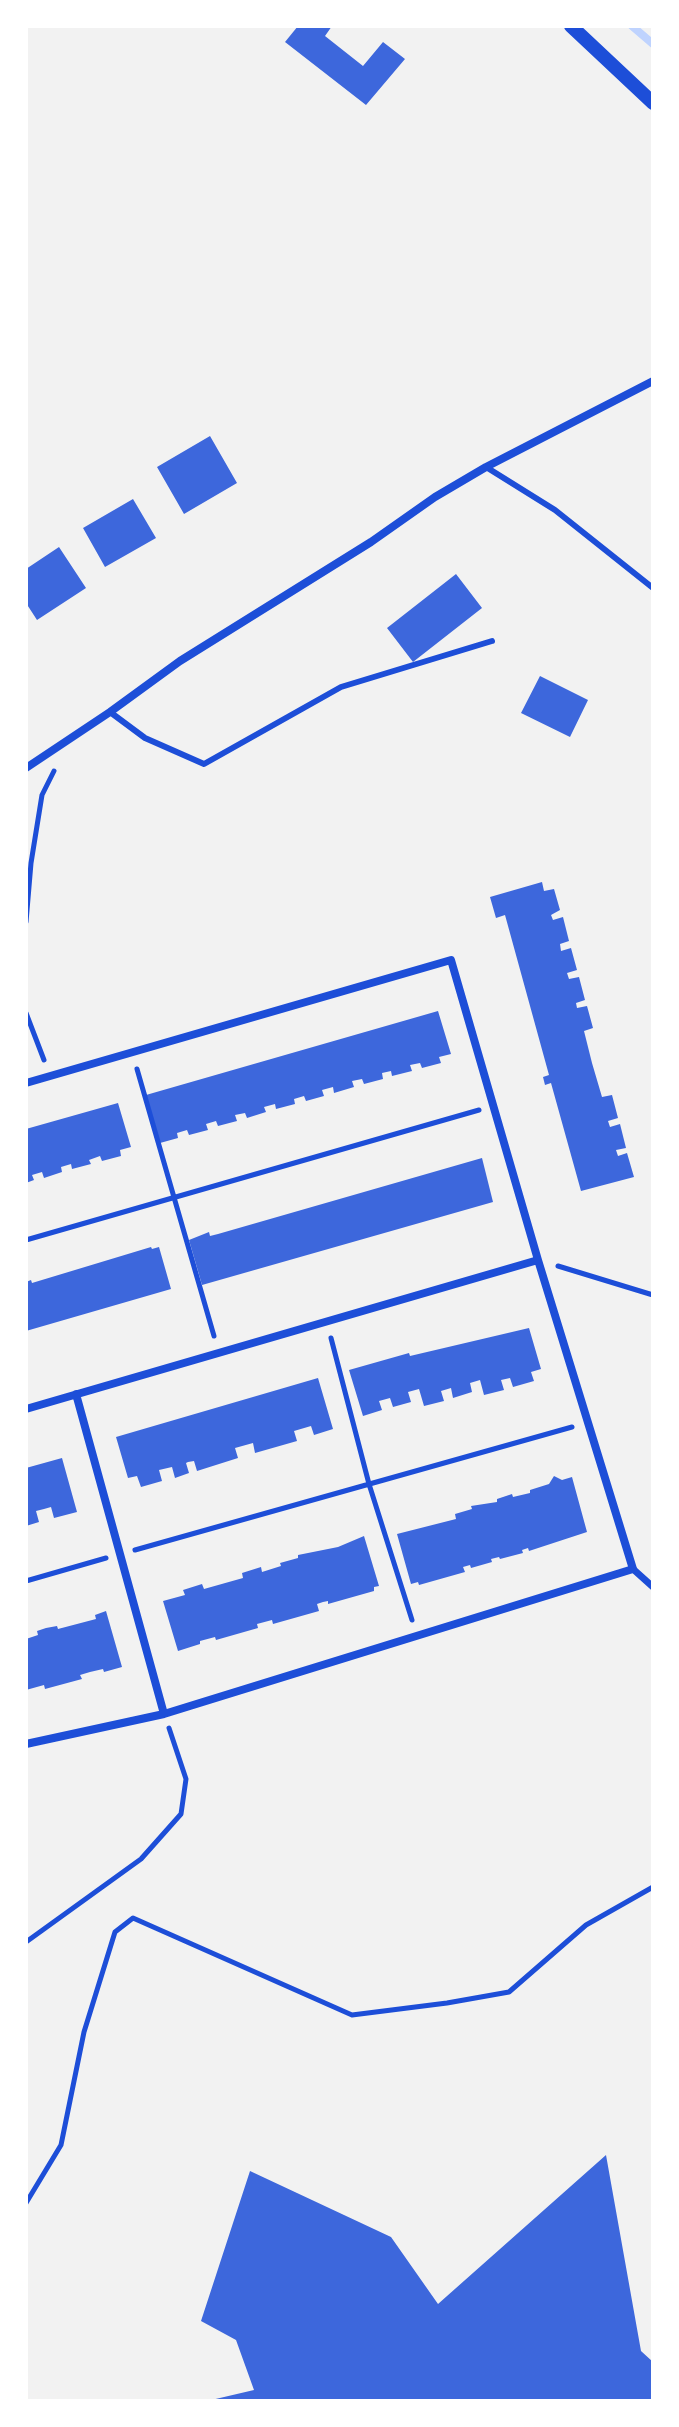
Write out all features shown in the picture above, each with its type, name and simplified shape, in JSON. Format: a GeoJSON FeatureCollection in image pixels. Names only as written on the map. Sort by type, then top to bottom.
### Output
{"type":"FeatureCollection","features":[{"type":"Feature","properties":{"kind":"street"},"geometry":{"type":"LineString","coordinates":[[571,26],[653,103]]}},
{"type":"Feature","properties":{"kind":"street"},"geometry":{"type":"LineString","coordinates":[[26,768],[180,661],[315,579],[435,497],[486,467],[653,381]]}},
{"type":"Feature","properties":{"kind":"street"},"geometry":{"type":"LineString","coordinates":[[26,1083],[451,960],[538,1260],[633,1569],[653,1587]]}},
{"type":"Feature","properties":{"kind":"street"},"geometry":{"type":"LineString","coordinates":[[26,1409],[538,1260]]}},
{"type":"Feature","properties":{"kind":"street"},"geometry":{"type":"LineString","coordinates":[[76,1394],[164,1714]]}},
{"type":"Feature","properties":{"kind":"street"},"geometry":{"type":"LineString","coordinates":[[26,1744],[164,1714],[633,1569]]}},
{"type":"Feature","properties":{"kind":"lane"},"geometry":{"type":"LineString","coordinates":[[486,467],[555,510],[653,588]]}},
{"type":"Feature","properties":{"kind":"lane"},"geometry":{"type":"LineString","coordinates":[[110,712],[145,738],[204,764],[341,687],[492,641]]}},
{"type":"Feature","properties":{"kind":"path"},"geometry":{"type":"LineString","coordinates":[[26,922],[31,863],[42,795],[71,739]]}},
{"type":"Feature","properties":{"kind":"path"},"geometry":{"type":"LineString","coordinates":[[26,1013],[50,1076]]}},
{"type":"Feature","properties":{"kind":"path"},"geometry":{"type":"LineString","coordinates":[[132,1052],[218,1352]]}},
{"type":"Feature","properties":{"kind":"path"},"geometry":{"type":"LineString","coordinates":[[26,1240],[493,1106]]}},
{"type":"Feature","properties":{"kind":"path"},"geometry":{"type":"LineString","coordinates":[[538,1260],[653,1295]]}},
{"type":"Feature","properties":{"kind":"path"},"geometry":{"type":"LineString","coordinates":[[327,1321],[369,1484],[417,1637]]}},
{"type":"Feature","properties":{"kind":"path"},"geometry":{"type":"LineString","coordinates":[[26,1581],[588,1422]]}},
{"type":"Feature","properties":{"kind":"path"},"geometry":{"type":"LineString","coordinates":[[26,1942],[141,1859],[181,1814],[186,1779],[164,1714]]}},
{"type":"Feature","properties":{"kind":"path"},"geometry":{"type":"LineString","coordinates":[[26,2203],[61,2145],[84,2032],[115,1932],[133,1918],[352,2015],[509,1992],[586,1925],[653,1887]]}},
{"type":"Feature","properties":{"kind":"building"},"geometry":{"type":"Polygon","coordinates":[[[298,26],[332,26],[325,36],[363,66],[383,42],[405,59],[366,105],[285,42],[298,26]]]}},
{"type":"Feature","properties":{"kind":"building"},"geometry":{"type":"Polygon","coordinates":[[[210,436],[237,483],[184,514],[157,467],[210,436]]]}},
{"type":"Feature","properties":{"kind":"building"},"geometry":{"type":"Polygon","coordinates":[[[133,499],[156,538],[105,567],[83,528],[133,499]]]}},
{"type":"Feature","properties":{"kind":"building"},"geometry":{"type":"Polygon","coordinates":[[[59,547],[86,588],[37,620],[26,603],[26,569],[59,547]]]}},
{"type":"Feature","properties":{"kind":"building"},"geometry":{"type":"Polygon","coordinates":[[[456,574],[482,608],[413,662],[387,628],[456,574]]]}},
{"type":"Feature","properties":{"kind":"building"},"geometry":{"type":"Polygon","coordinates":[[[540,676],[588,700],[570,737],[521,713],[540,676]]]}},
{"type":"Feature","properties":{"kind":"building"},"geometry":{"type":"Polygon","coordinates":[[[542,882],[544,891],[554,889],[560,910],[551,915],[553,920],[563,917],[569,941],[560,944],[561,951],[571,948],[577,970],[567,973],[569,979],[579,977],[585,1000],[576,1003],[577,1008],[587,1006],[593,1028],[584,1031],[592,1063],[602,1097],[612,1095],[618,1118],[608,1121],[610,1127],[620,1124],[626,1148],[616,1150],[618,1156],[627,1153],[634,1177],[581,1191],[551,1083],[545,1085],[543,1077],[549,1075],[505,915],[496,918],[490,897],[542,882]]]}},
{"type":"Feature","properties":{"kind":"building"},"geometry":{"type":"Polygon","coordinates":[[[438,1011],[451,1054],[439,1057],[441,1063],[422,1068],[420,1063],[410,1065],[412,1071],[392,1076],[391,1071],[382,1073],[383,1079],[364,1084],[362,1079],[352,1081],[354,1087],[334,1093],[333,1087],[322,1090],[324,1096],[306,1101],[304,1096],[294,1099],[295,1104],[276,1109],[275,1104],[264,1107],[266,1112],[247,1118],[245,1113],[235,1115],[237,1121],[218,1126],[216,1121],[206,1124],[208,1130],[189,1135],[187,1130],[177,1133],[178,1138],[160,1143],[146,1095],[438,1011]]]}},
{"type":"Feature","properties":{"kind":"building"},"geometry":{"type":"Polygon","coordinates":[[[118,1103],[131,1147],[120,1150],[121,1156],[102,1161],[100,1156],[89,1160],[91,1164],[72,1169],[71,1164],[61,1167],[62,1172],[44,1178],[42,1172],[32,1175],[34,1180],[26,1183],[26,1129],[118,1103]]]}},
{"type":"Feature","properties":{"kind":"building"},"geometry":{"type":"Polygon","coordinates":[[[482,1158],[493,1202],[202,1285],[189,1240],[482,1158]]]}},
{"type":"Feature","properties":{"kind":"building"},"geometry":{"type":"Polygon","coordinates":[[[159,1247],[171,1289],[26,1331],[26,1282],[31,1280],[32,1283],[159,1247]]]}},
{"type":"Feature","properties":{"kind":"building"},"geometry":{"type":"Polygon","coordinates":[[[529,1328],[541,1369],[531,1372],[534,1381],[513,1387],[510,1378],[501,1380],[504,1390],[484,1395],[480,1380],[470,1383],[472,1392],[453,1398],[451,1388],[441,1391],[444,1401],[424,1406],[419,1389],[408,1392],[411,1402],[393,1407],[390,1398],[379,1401],[382,1410],[363,1416],[349,1370],[409,1353],[410,1356],[529,1328]]]}},
{"type":"Feature","properties":{"kind":"building"},"geometry":{"type":"Polygon","coordinates":[[[318,1378],[333,1429],[314,1435],[311,1426],[294,1431],[297,1441],[255,1453],[253,1443],[235,1448],[238,1458],[197,1471],[194,1461],[188,1462],[189,1473],[175,1478],[172,1467],[159,1470],[162,1481],[141,1487],[137,1476],[128,1478],[116,1437],[318,1378]]]}},
{"type":"Feature","properties":{"kind":"building"},"geometry":{"type":"Polygon","coordinates":[[[62,1458],[77,1512],[54,1518],[51,1507],[36,1511],[39,1522],[26,1526],[26,1468],[62,1458]]]}},
{"type":"Feature","properties":{"kind":"building"},"geometry":{"type":"Polygon","coordinates":[[[554,1476],[562,1480],[572,1477],[587,1532],[529,1551],[528,1548],[522,1550],[523,1553],[491,1559],[492,1562],[471,1568],[470,1565],[463,1567],[465,1572],[419,1585],[418,1582],[411,1584],[397,1534],[456,1519],[455,1514],[472,1509],[471,1506],[497,1502],[497,1499],[512,1494],[513,1497],[530,1493],[530,1490],[549,1484],[554,1476]]]}},
{"type":"Feature","properties":{"kind":"building"},"geometry":{"type":"Polygon","coordinates":[[[364,1536],[379,1586],[374,1587],[374,1591],[328,1604],[328,1601],[323,1602],[317,1604],[319,1611],[273,1624],[272,1620],[257,1624],[258,1628],[216,1640],[215,1637],[200,1641],[200,1644],[178,1651],[163,1601],[185,1595],[183,1590],[202,1584],[204,1589],[243,1578],[242,1573],[261,1567],[262,1572],[298,1558],[298,1555],[338,1547],[364,1536]]]}},
{"type":"Feature","properties":{"kind":"building"},"geometry":{"type":"Polygon","coordinates":[[[106,1611],[122,1667],[90,1672],[80,1675],[82,1679],[45,1689],[44,1685],[26,1690],[26,1639],[46,1628],[57,1626],[58,1629],[96,1619],[95,1615],[106,1611]]]}},
{"type":"Feature","properties":{"kind":"building"},"geometry":{"type":"Polygon","coordinates":[[[606,2155],[641,2351],[653,2362],[653,2401],[207,2401],[254,2390],[236,2340],[201,2321],[250,2171],[391,2237],[438,2304],[606,2155]]]}},
{"type":"Feature","properties":{"kind":"waterway"},"geometry":{"type":"LineString","coordinates":[[632,26],[653,44]]}}]}
